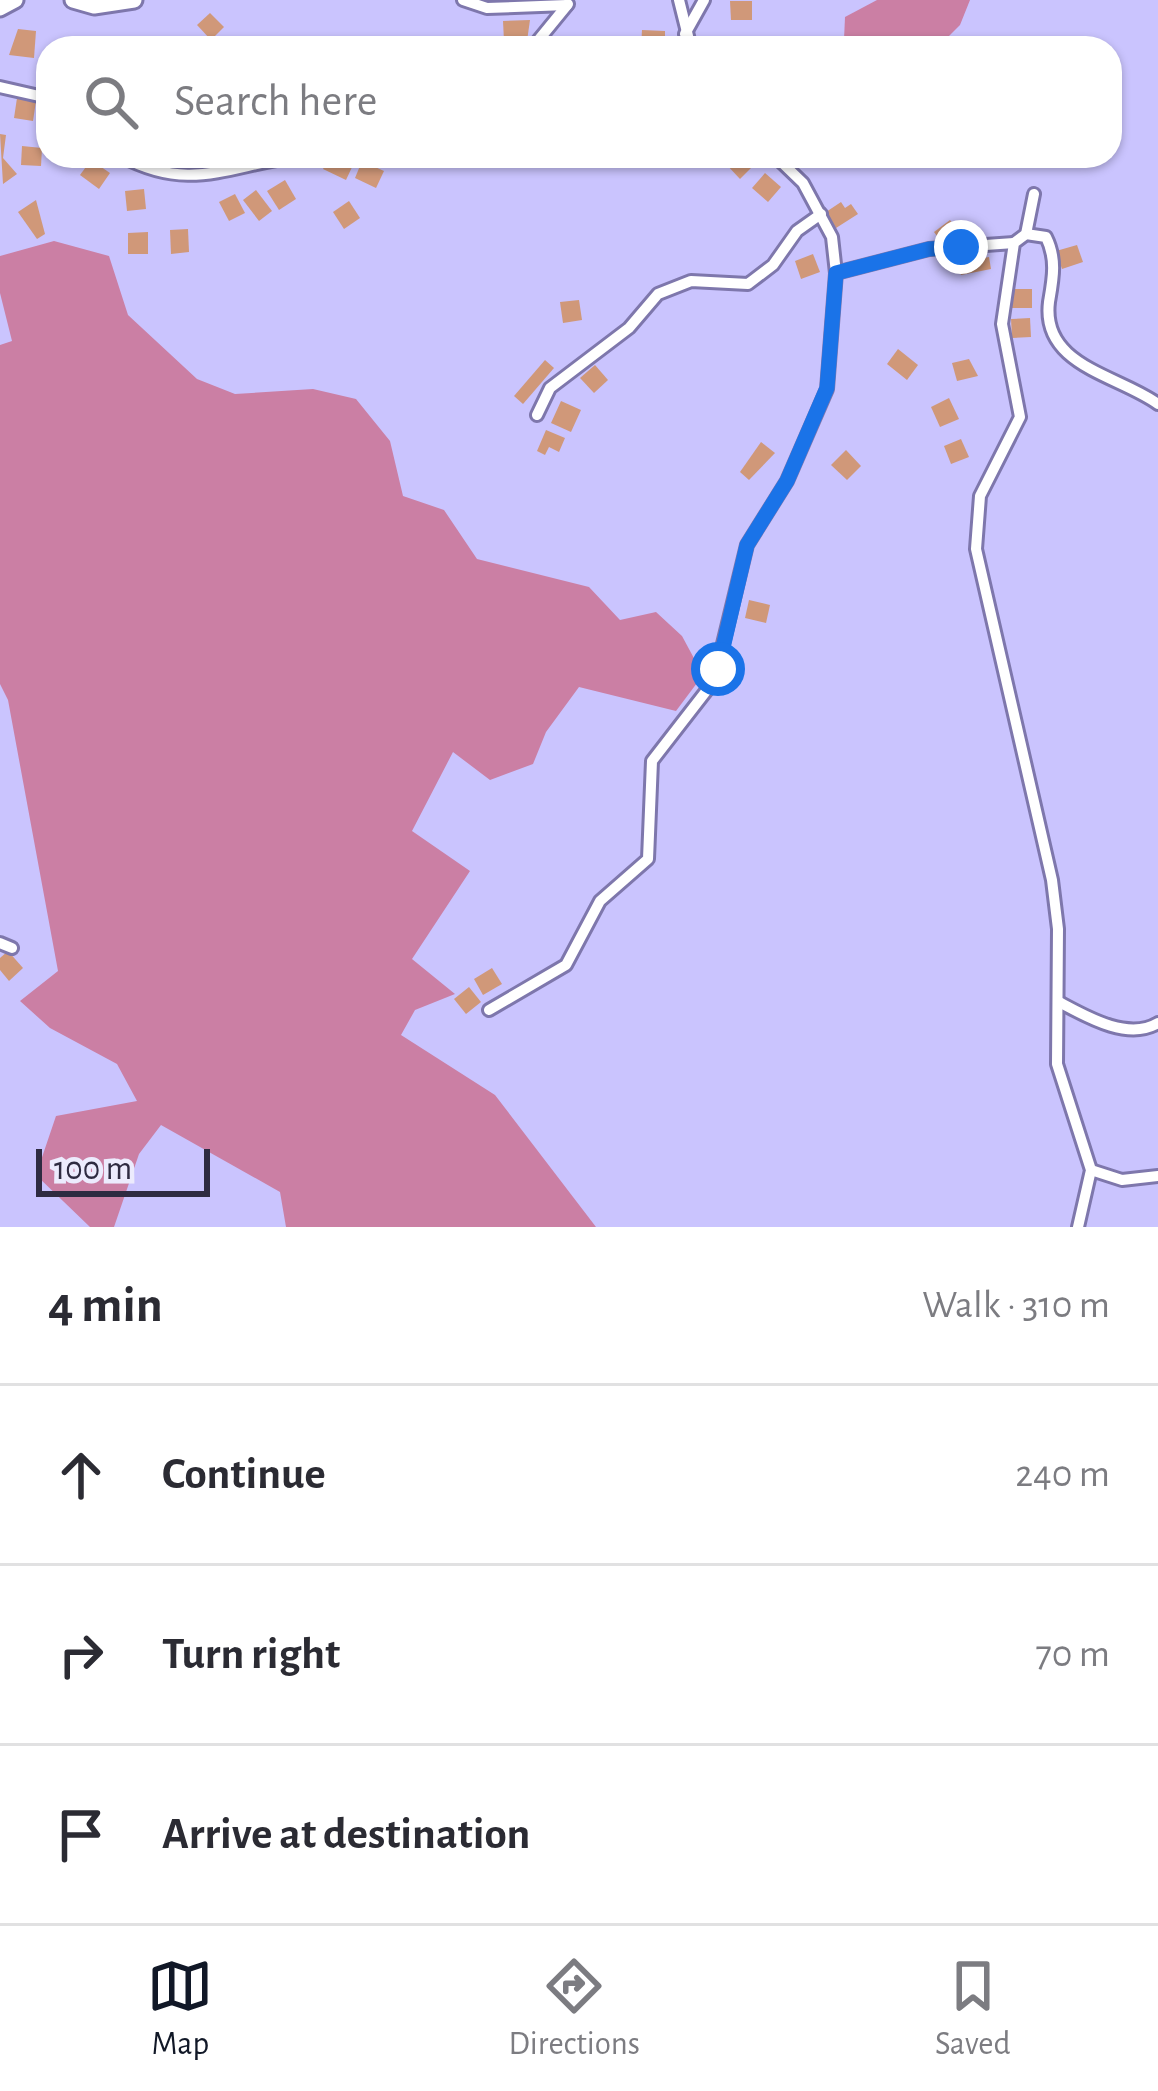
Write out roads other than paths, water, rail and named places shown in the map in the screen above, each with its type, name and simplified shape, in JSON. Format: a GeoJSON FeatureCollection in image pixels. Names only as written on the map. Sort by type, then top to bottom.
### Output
{"type":"FeatureCollection","features":[{"type":"Feature","properties":{"kind":"main road"},"geometry":{"type":"LineString","coordinates":[[0,8],[15,0]]}},
{"type":"Feature","properties":{"kind":"main road"},"geometry":{"type":"LineString","coordinates":[[73,0],[94,6],[134,0]]}},
{"type":"Feature","properties":{"kind":"street"},"geometry":{"type":"LineString","coordinates":[[463,0],[487,8],[569,2]]}},
{"type":"Feature","properties":{"kind":"street"},"geometry":{"type":"LineString","coordinates":[[679,0],[685,34]]}},
{"type":"Feature","properties":{"kind":"street"},"geometry":{"type":"LineString","coordinates":[[685,34],[704,0]]}},
{"type":"Feature","properties":{"kind":"street"},"geometry":{"type":"LineString","coordinates":[[542,36],[569,2]]}},
{"type":"Feature","properties":{"kind":"street"},"geometry":{"type":"LineString","coordinates":[[0,87],[36,95]]}},
{"type":"Feature","properties":{"kind":"street"},"geometry":{"type":"LineString","coordinates":[[153,168],[212,178],[240,168]]}},
{"type":"Feature","properties":{"kind":"street"},"geometry":{"type":"LineString","coordinates":[[489,1010],[566,965],[600,901],[648,859],[652,761],[714,681],[747,545],[787,481],[827,388],[836,273],[832,237],[803,183],[787,168]]}},
{"type":"Feature","properties":{"kind":"street"},"geometry":{"type":"LineString","coordinates":[[836,273],[929,249],[1014,243],[1026,234],[1034,194]]}},
{"type":"Feature","properties":{"kind":"street"},"geometry":{"type":"LineString","coordinates":[[537,415],[550,388],[628,328],[658,294],[691,280],[748,284],[773,266],[796,231],[821,214]]}},
{"type":"Feature","properties":{"kind":"street"},"geometry":{"type":"LineString","coordinates":[[1026,234],[1046,238],[1052,249],[1048,321],[1055,341],[1094,373],[1126,383],[1158,404]]}},
{"type":"Feature","properties":{"kind":"street"},"geometry":{"type":"LineString","coordinates":[[1014,243],[1001,323],[1020,417],[980,496],[976,549],[1052,880],[1059,1002],[1057,1064],[1091,1170],[1078,1227]]}},
{"type":"Feature","properties":{"kind":"street"},"geometry":{"type":"LineString","coordinates":[[1059,1002],[1114,1027],[1133,1030],[1158,1023]]}},
{"type":"Feature","properties":{"kind":"street"},"geometry":{"type":"LineString","coordinates":[[1091,1170],[1122,1180],[1158,1176]]}}]}
